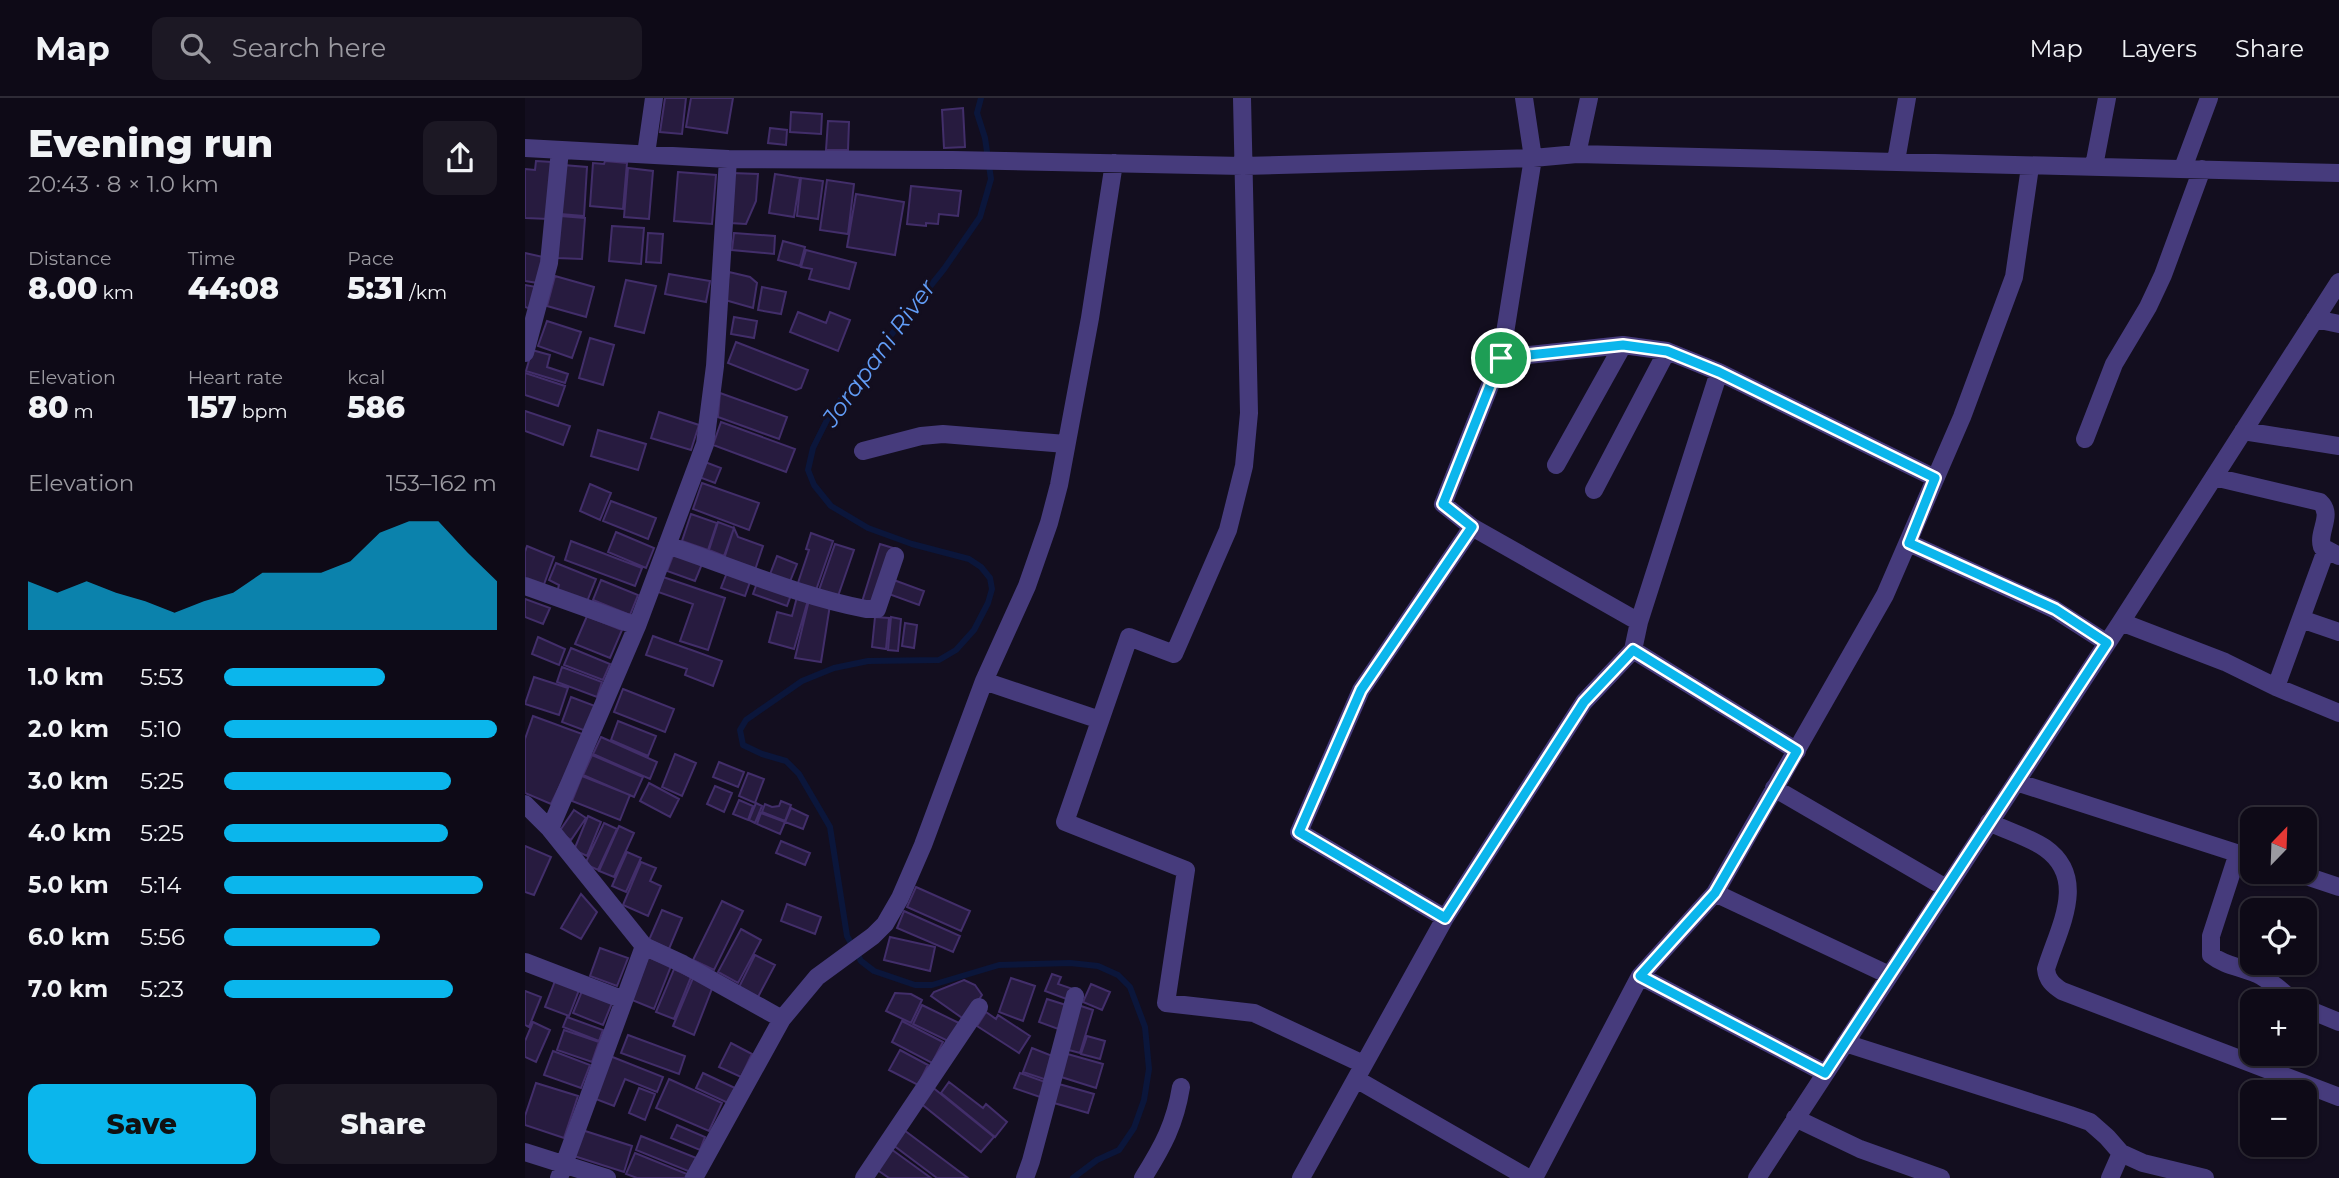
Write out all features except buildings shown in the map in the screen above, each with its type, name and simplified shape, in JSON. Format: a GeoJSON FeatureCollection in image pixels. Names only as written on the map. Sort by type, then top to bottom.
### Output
{"type":"FeatureCollection","features":[{"type":"Feature","properties":{"kind":"street"},"geometry":{"type":"LineString","coordinates":[[646,153],[654,98]]}},
{"type":"Feature","properties":{"kind":"street"},"geometry":{"type":"LineString","coordinates":[[1242,98],[1249,413],[1244,466],[1228,530],[1174,654],[1129,637],[1065,822],[1186,870],[1166,1003],[1254,1013],[1359,1071],[1528,1178]]}},
{"type":"Feature","properties":{"kind":"street"},"geometry":{"type":"LineString","coordinates":[[1524,98],[1533,158],[1501,358],[1443,504],[1472,527],[1639,622]]}},
{"type":"Feature","properties":{"kind":"street"},"geometry":{"type":"LineString","coordinates":[[1577,154],[1589,98]]}},
{"type":"Feature","properties":{"kind":"street"},"geometry":{"type":"LineString","coordinates":[[1896,161],[1907,98]]}},
{"type":"Feature","properties":{"kind":"street"},"geometry":{"type":"LineString","coordinates":[[2094,166],[2107,98]]}},
{"type":"Feature","properties":{"kind":"street"},"geometry":{"type":"LineString","coordinates":[[2085,439],[2114,364],[2148,307],[2163,275],[2193,169],[2209,98]]}},
{"type":"Feature","properties":{"kind":"street"},"geometry":{"type":"LineString","coordinates":[[525,148],[728,159],[1243,166],[1533,158],[1577,154],[2339,173]]}},
{"type":"Feature","properties":{"kind":"street"},"geometry":{"type":"LineString","coordinates":[[525,353],[549,262],[560,150]]}},
{"type":"Feature","properties":{"kind":"street"},"geometry":{"type":"LineString","coordinates":[[550,829],[637,626],[705,444],[715,366],[728,159]]}},
{"type":"Feature","properties":{"kind":"street"},"geometry":{"type":"LineString","coordinates":[[694,1178],[782,1019],[817,977],[873,936],[893,912],[923,845],[984,681],[1027,586],[1049,523],[1059,485],[1090,318],[1114,163]]}},
{"type":"Feature","properties":{"kind":"street"},"geometry":{"type":"LineString","coordinates":[[1534,1178],[1640,976],[1715,893],[1885,595],[1962,417],[2014,277],[2030,167]]}},
{"type":"Feature","properties":{"kind":"street"},"geometry":{"type":"LineString","coordinates":[[1756,1178],[2121,622],[2339,282]]}},
{"type":"Feature","properties":{"kind":"street"},"geometry":{"type":"LineString","coordinates":[[2315,319],[2339,324]]}},
{"type":"Feature","properties":{"kind":"street"},"geometry":{"type":"LineString","coordinates":[[1501,358],[1623,345],[1667,351],[1719,372],[1935,478]]}},
{"type":"Feature","properties":{"kind":"street"},"geometry":{"type":"LineString","coordinates":[[1556,465],[1623,345]]}},
{"type":"Feature","properties":{"kind":"street"},"geometry":{"type":"LineString","coordinates":[[1594,490],[1667,351]]}},
{"type":"Feature","properties":{"kind":"street"},"geometry":{"type":"LineString","coordinates":[[1301,1178],[1445,918],[1584,702],[1633,650],[1639,622],[1719,372]]}},
{"type":"Feature","properties":{"kind":"street"},"geometry":{"type":"LineString","coordinates":[[2243,431],[2339,446]]}},
{"type":"Feature","properties":{"kind":"street"},"geometry":{"type":"LineString","coordinates":[[863,451],[921,436],[943,434],[1066,444]]}},
{"type":"Feature","properties":{"kind":"street"},"geometry":{"type":"LineString","coordinates":[[2214,477],[2320,502],[2325,507],[2320,543],[2333,553],[2301,619],[2276,687]]}},
{"type":"Feature","properties":{"kind":"street"},"geometry":{"type":"LineString","coordinates":[[1445,918],[1299,832],[1361,690],[1472,527]]}},
{"type":"Feature","properties":{"kind":"street"},"geometry":{"type":"LineString","coordinates":[[1909,543],[2045,604],[2107,643]]}},
{"type":"Feature","properties":{"kind":"street"},"geometry":{"type":"LineString","coordinates":[[667,545],[791,590],[866,609],[877,609],[895,556]]}},
{"type":"Feature","properties":{"kind":"street"},"geometry":{"type":"LineString","coordinates":[[525,586],[637,626]]}},
{"type":"Feature","properties":{"kind":"street"},"geometry":{"type":"LineString","coordinates":[[2301,619],[2339,632]]}},
{"type":"Feature","properties":{"kind":"street"},"geometry":{"type":"LineString","coordinates":[[2121,622],[2225,662],[2339,713]]}},
{"type":"Feature","properties":{"kind":"street"},"geometry":{"type":"LineString","coordinates":[[1633,650],[1797,751]]}},
{"type":"Feature","properties":{"kind":"street"},"geometry":{"type":"LineString","coordinates":[[984,681],[1100,720]]}},
{"type":"Feature","properties":{"kind":"street"},"geometry":{"type":"LineString","coordinates":[[2016,782],[2240,853]]}},
{"type":"Feature","properties":{"kind":"street"},"geometry":{"type":"LineString","coordinates":[[1774,788],[1946,888]]}},
{"type":"Feature","properties":{"kind":"street"},"geometry":{"type":"LineString","coordinates":[[525,804],[550,829],[644,946],[684,964],[782,1019]]}},
{"type":"Feature","properties":{"kind":"street"},"geometry":{"type":"LineString","coordinates":[[1989,822],[2044,848],[2062,864],[2068,878],[2069,896],[2046,969],[2047,978],[2053,985],[2062,991],[2339,1097]]}},
{"type":"Feature","properties":{"kind":"street"},"geometry":{"type":"LineString","coordinates":[[2240,867],[2211,936],[2211,955],[2219,961],[2255,974],[2279,989]]}},
{"type":"Feature","properties":{"kind":"street"},"geometry":{"type":"LineString","coordinates":[[2317,880],[2339,887]]}},
{"type":"Feature","properties":{"kind":"street"},"geometry":{"type":"LineString","coordinates":[[1715,893],[1889,975]]}},
{"type":"Feature","properties":{"kind":"street"},"geometry":{"type":"LineString","coordinates":[[561,1171],[644,946]]}},
{"type":"Feature","properties":{"kind":"street"},"geometry":{"type":"LineString","coordinates":[[525,962],[624,1000]]}},
{"type":"Feature","properties":{"kind":"street"},"geometry":{"type":"LineString","coordinates":[[1640,976],[1825,1073]]}},
{"type":"Feature","properties":{"kind":"street"},"geometry":{"type":"LineString","coordinates":[[1025,1178],[1075,996]]}},
{"type":"Feature","properties":{"kind":"street"},"geometry":{"type":"LineString","coordinates":[[864,1178],[979,1007]]}},
{"type":"Feature","properties":{"kind":"street"},"geometry":{"type":"LineString","coordinates":[[2317,1013],[2339,1022]]}},
{"type":"Feature","properties":{"kind":"street"},"geometry":{"type":"LineString","coordinates":[[1845,1043],[2090,1122],[2120,1153],[2143,1163],[2205,1178]]}},
{"type":"Feature","properties":{"kind":"street"},"geometry":{"type":"LineString","coordinates":[[1143,1178],[1176,1116],[1181,1087]]}},
{"type":"Feature","properties":{"kind":"street"},"geometry":{"type":"LineString","coordinates":[[1795,1118],[1860,1149],[1941,1178]]}},
{"type":"Feature","properties":{"kind":"street"},"geometry":{"type":"LineString","coordinates":[[525,1152],[561,1171],[607,1178]]}},
{"type":"Feature","properties":{"kind":"street"},"geometry":{"type":"LineString","coordinates":[[2110,1178],[2120,1153]]}},
{"type":"Feature","properties":{"kind":"waterway","name":"Jorapani River"},"geometry":{"type":"LineString","coordinates":[[981,98],[977,113],[985,138],[991,179],[980,217],[944,269],[850,386],[828,418],[813,448],[808,470],[814,485],[831,506],[868,528],[912,544],[969,559],[981,567],[990,578],[992,589],[988,603],[974,630],[956,650],[939,660],[868,661],[834,668],[802,681],[746,720],[740,730],[743,745],[786,761],[799,774],[830,827],[847,936],[861,961],[874,971],[915,985],[932,985],[999,965],[1070,963],[1098,966],[1118,975],[1130,987],[1145,1027],[1149,1069],[1144,1100],[1134,1128],[1119,1150],[1097,1160],[1073,1178]]}},
{"type":"Feature","properties":{"kind":"route"},"geometry":{"type":"LineString","coordinates":[[1623,345],[1667,351],[1719,372],[1935,478],[1909,543],[2055,609],[2107,643],[1825,1073],[1640,976],[1715,893],[1797,751],[1633,650],[1584,702],[1445,918],[1299,832],[1361,690],[1472,527],[1443,504],[1501,358],[1623,345]]}}]}
